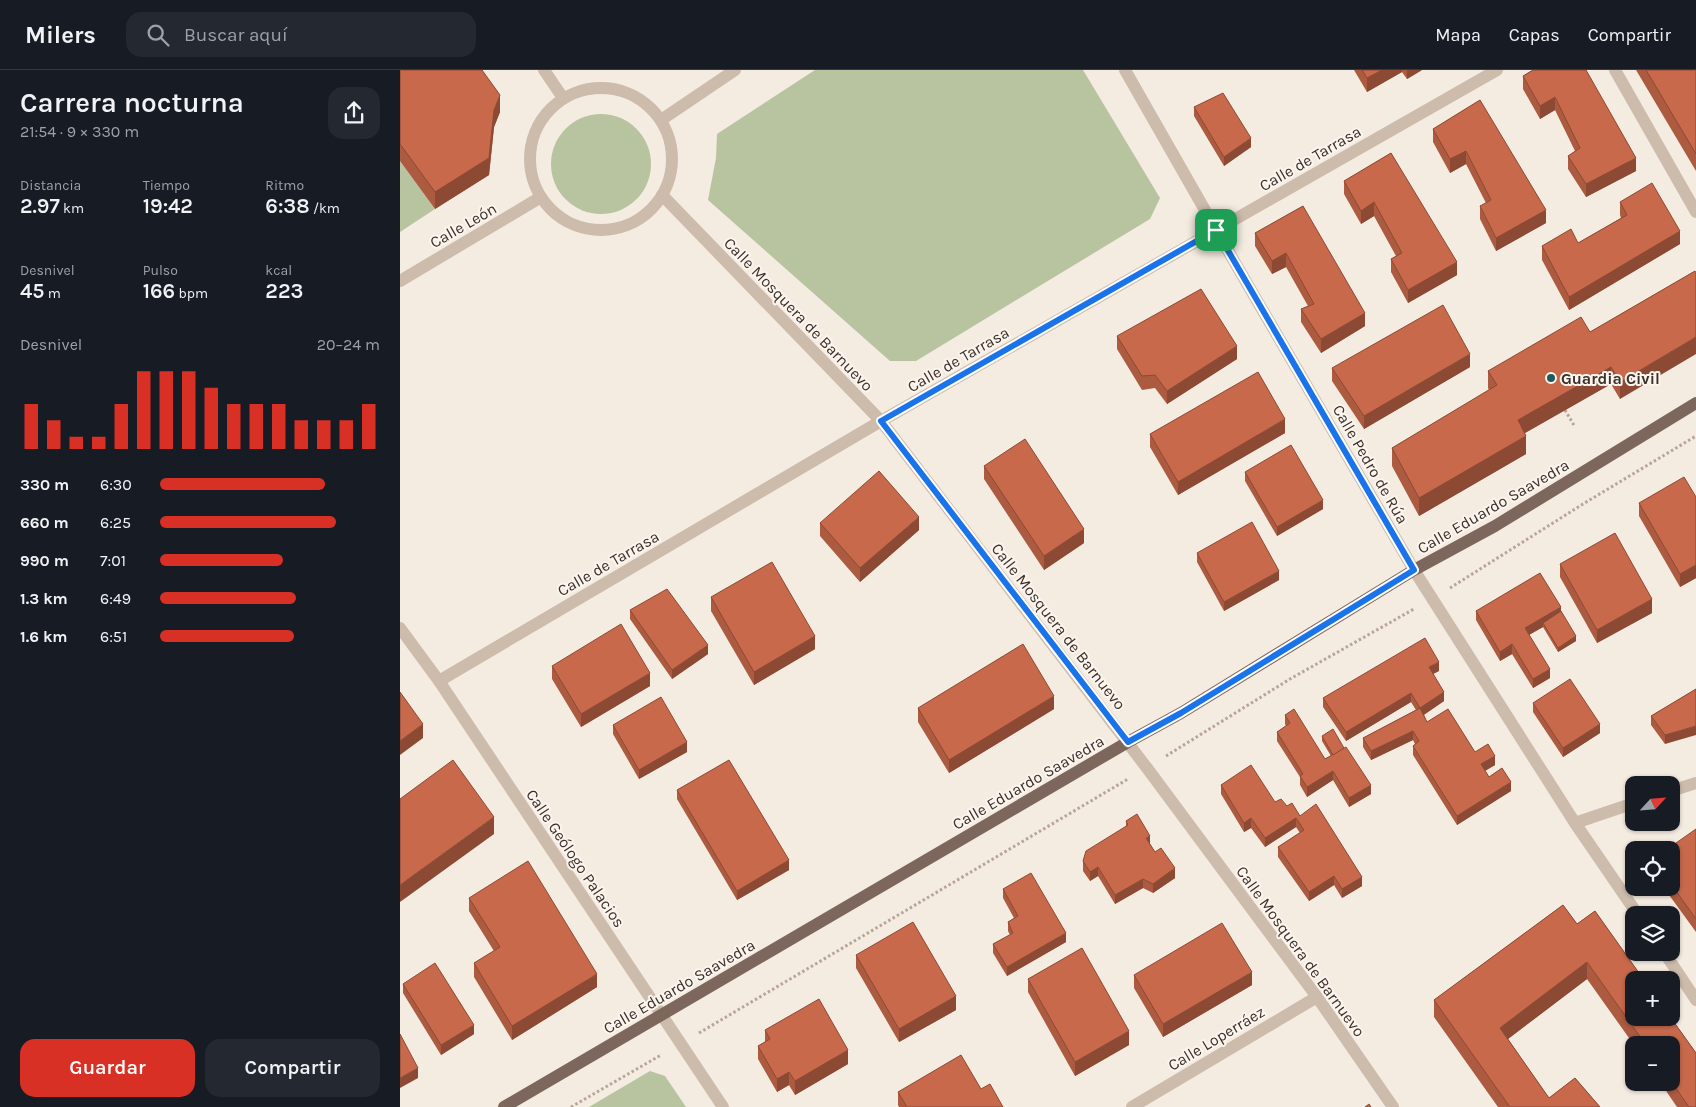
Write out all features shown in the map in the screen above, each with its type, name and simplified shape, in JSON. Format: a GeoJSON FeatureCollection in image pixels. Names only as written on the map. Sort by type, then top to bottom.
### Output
{"type":"FeatureCollection","features":[{"type":"Feature","properties":{"kind":"main road","name":"Calle Eduardo Saavedra"},"geometry":{"type":"LineString","coordinates":[[504,1107],[1128,742],[1181,713],[1414,570],[1495,526],[1696,403]]}},
{"type":"Feature","properties":{"kind":"street"},"geometry":{"type":"LineString","coordinates":[[544,70],[563,98]]}},
{"type":"Feature","properties":{"kind":"street"},"geometry":{"type":"LineString","coordinates":[[661,120],[735,70]]}},
{"type":"Feature","properties":{"kind":"street","name":"Calle Pedro de Rúa"},"geometry":{"type":"LineString","coordinates":[[1125,70],[1414,570],[1575,823],[1632,906]]}},
{"type":"Feature","properties":{"kind":"street","name":"Calle de Tarrasa"},"geometry":{"type":"LineString","coordinates":[[439,681],[881,421],[1497,70]]}},
{"type":"Feature","properties":{"kind":"street"},"geometry":{"type":"LineString","coordinates":[[1615,70],[1696,212]]}},
{"type":"Feature","properties":{"kind":"street"},"geometry":{"type":"LineString","coordinates":[[606,87],[627,92],[646,103],[661,120],[669,138],[672,158],[670,177],[662,195],[649,211],[632,223],[612,229],[592,229],[572,224],[554,213],[541,197],[532,176],[530,154],[535,132],[546,112],[563,98],[584,89],[606,87]]}},
{"type":"Feature","properties":{"kind":"street","name":"Calle Mosquera de Barnuevo"},"geometry":{"type":"LineString","coordinates":[[662,195],[881,421],[1128,742],[1317,997],[1393,1107]]}},
{"type":"Feature","properties":{"kind":"street","name":"Calle León"},"geometry":{"type":"LineString","coordinates":[[400,281],[541,197]]}},
{"type":"Feature","properties":{"kind":"street","name":"Calle Geólogo Palacios"},"geometry":{"type":"LineString","coordinates":[[400,628],[439,681],[723,1107]]}},
{"type":"Feature","properties":{"kind":"street"},"geometry":{"type":"LineString","coordinates":[[1680,788],[1696,783]]}},
{"type":"Feature","properties":{"kind":"street"},"geometry":{"type":"LineString","coordinates":[[1575,823],[1625,806]]}},
{"type":"Feature","properties":{"kind":"street"},"geometry":{"type":"LineString","coordinates":[[1670,961],[1696,1000]]}},
{"type":"Feature","properties":{"kind":"street","name":"Calle Loperráez"},"geometry":{"type":"LineString","coordinates":[[1132,1107],[1317,997]]}},
{"type":"Feature","properties":{"kind":"path"},"geometry":{"type":"LineString","coordinates":[[1566,410],[1575,427]]}},
{"type":"Feature","properties":{"kind":"green space"},"geometry":{"type":"Polygon","coordinates":[[[815,70],[1083,70],[1160,198],[1150,219],[916,361],[890,361],[708,200],[716,158],[717,134],[815,70]]]}},
{"type":"Feature","properties":{"kind":"green space"},"geometry":{"type":"Polygon","coordinates":[[[601,114],[620,117],[637,128],[648,145],[651,164],[648,183],[637,200],[620,211],[601,214],[582,211],[565,200],[554,183],[551,164],[554,145],[565,128],[582,117],[601,114]]]}},
{"type":"Feature","properties":{"kind":"green space"},"geometry":{"type":"Polygon","coordinates":[[[400,161],[435,209],[400,232],[400,161]]]}},
{"type":"Feature","properties":{"kind":"green space"},"geometry":{"type":"Polygon","coordinates":[[[650,1071],[665,1076],[686,1107],[589,1107],[650,1071]]]}},
{"type":"Feature","properties":{"kind":"building"},"geometry":{"type":"Polygon","coordinates":[[[400,70],[482,70],[500,95],[494,110],[489,158],[435,192],[400,144],[400,70]]]}},
{"type":"Feature","properties":{"kind":"building"},"geometry":{"type":"Polygon","coordinates":[[[1362,70],[1382,70],[1367,78],[1362,70]]]}},
{"type":"Feature","properties":{"kind":"building"},"geometry":{"type":"Polygon","coordinates":[[[1533,70],[1586,70],[1636,158],[1586,184],[1568,156],[1580,148],[1555,97],[1540,106],[1523,76],[1533,70]]]}},
{"type":"Feature","properties":{"kind":"building"},"geometry":{"type":"Polygon","coordinates":[[[1646,70],[1696,70],[1696,154],[1646,70]]]}},
{"type":"Feature","properties":{"kind":"building"},"geometry":{"type":"Polygon","coordinates":[[[1223,93],[1251,138],[1224,157],[1194,107],[1223,93]]]}},
{"type":"Feature","properties":{"kind":"building"},"geometry":{"type":"Polygon","coordinates":[[[1480,100],[1546,210],[1496,238],[1480,206],[1491,200],[1466,151],[1450,159],[1433,129],[1480,100]]]}},
{"type":"Feature","properties":{"kind":"building"},"geometry":{"type":"Polygon","coordinates":[[[1391,153],[1457,262],[1408,290],[1391,259],[1402,253],[1374,202],[1361,211],[1344,181],[1391,153]]]}},
{"type":"Feature","properties":{"kind":"building"},"geometry":{"type":"Polygon","coordinates":[[[1652,183],[1680,231],[1569,297],[1542,246],[1571,229],[1578,243],[1627,215],[1620,202],[1652,183]]]}},
{"type":"Feature","properties":{"kind":"building"},"geometry":{"type":"Polygon","coordinates":[[[1303,206],[1365,313],[1321,339],[1301,309],[1314,304],[1286,253],[1272,261],[1255,233],[1303,206]]]}},
{"type":"Feature","properties":{"kind":"building"},"geometry":{"type":"Polygon","coordinates":[[[1695,271],[1696,337],[1620,382],[1611,367],[1518,420],[1526,436],[1419,498],[1392,448],[1497,385],[1488,371],[1581,317],[1590,332],[1695,271]]]}},
{"type":"Feature","properties":{"kind":"building"},"geometry":{"type":"Polygon","coordinates":[[[1201,289],[1237,346],[1167,391],[1155,375],[1142,376],[1117,336],[1201,289]]]}},
{"type":"Feature","properties":{"kind":"building"},"geometry":{"type":"Polygon","coordinates":[[[1443,305],[1470,354],[1364,416],[1332,368],[1443,305]]]}},
{"type":"Feature","properties":{"kind":"building"},"geometry":{"type":"Polygon","coordinates":[[[1258,372],[1285,419],[1178,482],[1150,434],[1258,372]]]}},
{"type":"Feature","properties":{"kind":"building"},"geometry":{"type":"Polygon","coordinates":[[[1025,439],[1084,529],[1044,556],[984,466],[1025,439]]]}},
{"type":"Feature","properties":{"kind":"building"},"geometry":{"type":"Polygon","coordinates":[[[1291,445],[1323,500],[1277,527],[1245,472],[1291,445]]]}},
{"type":"Feature","properties":{"kind":"building"},"geometry":{"type":"Polygon","coordinates":[[[879,471],[919,517],[860,568],[820,523],[879,471]]]}},
{"type":"Feature","properties":{"kind":"building"},"geometry":{"type":"Polygon","coordinates":[[[1684,477],[1696,497],[1696,565],[1680,574],[1639,503],[1684,477]]]}},
{"type":"Feature","properties":{"kind":"building"},"geometry":{"type":"Polygon","coordinates":[[[1252,522],[1279,571],[1224,602],[1197,553],[1252,522]]]}},
{"type":"Feature","properties":{"kind":"building"},"geometry":{"type":"Polygon","coordinates":[[[1615,533],[1652,599],[1597,630],[1560,564],[1615,533]]]}},
{"type":"Feature","properties":{"kind":"building"},"geometry":{"type":"Polygon","coordinates":[[[772,562],[815,636],[754,672],[711,597],[772,562]]]}},
{"type":"Feature","properties":{"kind":"building"},"geometry":{"type":"Polygon","coordinates":[[[1540,573],[1561,607],[1525,628],[1550,669],[1533,679],[1512,644],[1500,652],[1476,611],[1540,573]]]}},
{"type":"Feature","properties":{"kind":"building"},"geometry":{"type":"Polygon","coordinates":[[[667,589],[708,645],[672,670],[630,610],[667,589]]]}},
{"type":"Feature","properties":{"kind":"building"},"geometry":{"type":"Polygon","coordinates":[[[1561,611],[1576,636],[1558,648],[1543,623],[1561,611]]]}},
{"type":"Feature","properties":{"kind":"building"},"geometry":{"type":"Polygon","coordinates":[[[621,624],[650,673],[581,714],[552,666],[621,624]]]}},
{"type":"Feature","properties":{"kind":"building"},"geometry":{"type":"Polygon","coordinates":[[[1425,638],[1439,662],[1429,667],[1444,692],[1420,708],[1411,693],[1346,732],[1323,698],[1425,638]]]}},
{"type":"Feature","properties":{"kind":"building"},"geometry":{"type":"Polygon","coordinates":[[[1023,644],[1054,696],[949,760],[918,708],[1023,644]]]}},
{"type":"Feature","properties":{"kind":"building"},"geometry":{"type":"Polygon","coordinates":[[[1570,679],[1600,724],[1563,748],[1533,703],[1570,679]]]}},
{"type":"Feature","properties":{"kind":"building"},"geometry":{"type":"Polygon","coordinates":[[[1696,689],[1696,726],[1665,735],[1651,716],[1696,689]]]}},
{"type":"Feature","properties":{"kind":"building"},"geometry":{"type":"Polygon","coordinates":[[[400,692],[423,724],[400,741],[400,692]]]}},
{"type":"Feature","properties":{"kind":"building"},"geometry":{"type":"Polygon","coordinates":[[[661,697],[687,742],[639,770],[613,725],[661,697]]]}},
{"type":"Feature","properties":{"kind":"building"},"geometry":{"type":"Polygon","coordinates":[[[1420,708],[1427,722],[1448,709],[1475,752],[1488,744],[1495,756],[1481,764],[1489,777],[1502,768],[1511,782],[1457,816],[1413,746],[1419,741],[1413,731],[1371,751],[1363,738],[1420,708]]]}},
{"type":"Feature","properties":{"kind":"building"},"geometry":{"type":"Polygon","coordinates":[[[1294,709],[1325,759],[1346,747],[1371,785],[1349,798],[1333,771],[1307,787],[1300,776],[1303,774],[1277,732],[1290,723],[1285,715],[1294,709]]]}},
{"type":"Feature","properties":{"kind":"building"},"geometry":{"type":"Polygon","coordinates":[[[1333,729],[1344,748],[1333,755],[1322,736],[1333,729]]]}},
{"type":"Feature","properties":{"kind":"building"},"geometry":{"type":"Polygon","coordinates":[[[453,760],[494,817],[400,885],[400,799],[453,760]]]}},
{"type":"Feature","properties":{"kind":"building"},"geometry":{"type":"Polygon","coordinates":[[[729,760],[789,860],[737,891],[677,790],[729,760]]]}},
{"type":"Feature","properties":{"kind":"building"},"geometry":{"type":"Polygon","coordinates":[[[1251,765],[1275,802],[1281,799],[1287,806],[1292,803],[1300,816],[1316,804],[1362,877],[1342,889],[1334,876],[1309,892],[1278,847],[1304,830],[1296,818],[1265,838],[1251,818],[1244,823],[1221,785],[1251,765]]]}},
{"type":"Feature","properties":{"kind":"building"},"geometry":{"type":"Polygon","coordinates":[[[1137,814],[1150,836],[1146,838],[1155,852],[1161,848],[1175,868],[1153,884],[1143,879],[1115,895],[1098,867],[1090,872],[1083,861],[1086,851],[1128,825],[1126,821],[1137,814]]]}},
{"type":"Feature","properties":{"kind":"building"},"geometry":{"type":"Polygon","coordinates":[[[1696,829],[1696,919],[1680,896],[1679,841],[1696,829]]]}},
{"type":"Feature","properties":{"kind":"building"},"geometry":{"type":"Polygon","coordinates":[[[528,861],[597,974],[512,1026],[474,963],[500,947],[469,898],[528,861]]]}},
{"type":"Feature","properties":{"kind":"building"},"geometry":{"type":"Polygon","coordinates":[[[1031,873],[1066,933],[1007,967],[993,944],[1013,933],[1008,922],[1018,916],[1003,889],[1031,873]]]}},
{"type":"Feature","properties":{"kind":"building"},"geometry":{"type":"Polygon","coordinates":[[[1563,905],[1577,924],[1595,911],[1625,953],[1625,961],[1631,961],[1638,971],[1625,971],[1625,1015],[1587,962],[1500,1028],[1549,1098],[1575,1078],[1600,1107],[1510,1107],[1434,1000],[1563,905]]]}},
{"type":"Feature","properties":{"kind":"building"},"geometry":{"type":"Polygon","coordinates":[[[913,922],[956,996],[899,1029],[856,955],[913,922]]]}},
{"type":"Feature","properties":{"kind":"building"},"geometry":{"type":"Polygon","coordinates":[[[1222,923],[1252,972],[1163,1024],[1134,975],[1222,923]]]}},
{"type":"Feature","properties":{"kind":"building"},"geometry":{"type":"Polygon","coordinates":[[[1082,948],[1129,1031],[1075,1062],[1028,979],[1082,948]]]}},
{"type":"Feature","properties":{"kind":"building"},"geometry":{"type":"Polygon","coordinates":[[[435,963],[474,1025],[441,1045],[403,984],[435,963]]]}},
{"type":"Feature","properties":{"kind":"building"},"geometry":{"type":"Polygon","coordinates":[[[819,999],[848,1050],[795,1081],[789,1072],[777,1079],[758,1046],[770,1039],[765,1030],[819,999]]]}},
{"type":"Feature","properties":{"kind":"building"},"geometry":{"type":"Polygon","coordinates":[[[1632,1026],[1677,1026],[1696,1053],[1696,1107],[1689,1107],[1678,1091],[1680,1091],[1680,1036],[1640,1036],[1632,1026]]]}},
{"type":"Feature","properties":{"kind":"building"},"geometry":{"type":"Polygon","coordinates":[[[400,1034],[418,1068],[400,1078],[400,1034]]]}},
{"type":"Feature","properties":{"kind":"building"},"geometry":{"type":"Polygon","coordinates":[[[961,1055],[981,1089],[990,1084],[1003,1107],[907,1107],[898,1092],[961,1055]]]}},
{"type":"Feature","properties":{"kind":"place","name":"Guardia Civil"},"geometry":{"type":"Point","coordinates":[1551,378]}},
{"type":"Feature","properties":{"kind":"route"},"geometry":{"type":"LineString","coordinates":[[1216,230],[1414,570],[1181,713],[1128,742],[881,421],[1216,230]]}}]}
